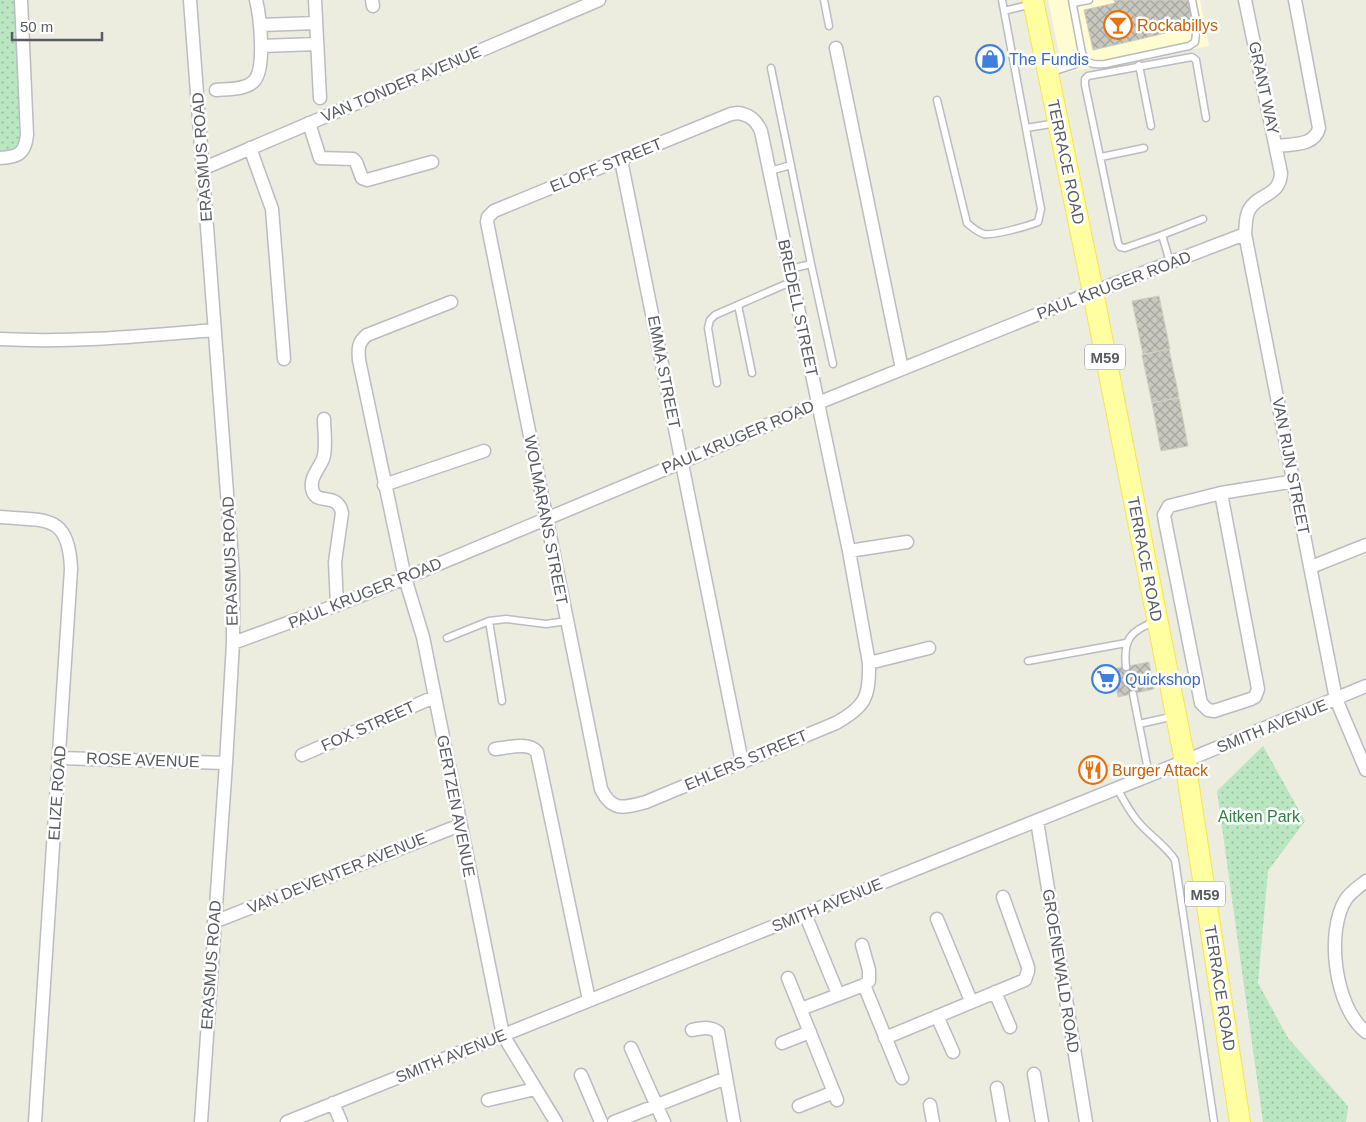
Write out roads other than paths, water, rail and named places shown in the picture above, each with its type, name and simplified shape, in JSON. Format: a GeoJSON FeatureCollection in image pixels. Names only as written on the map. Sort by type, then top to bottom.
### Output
{"type":"FeatureCollection","features":[{"type":"Feature","properties":{"kind":"main road","name":"TERRACE ROAD"},"geometry":{"type":"LineString","coordinates":[[1033,2],[1185,761],[1240,1122]]}},
{"type":"Feature","properties":{"kind":"street"},"geometry":{"type":"LineString","coordinates":[[0,158],[12,157],[22,153],[26,146],[21,0]]}},
{"type":"Feature","properties":{"kind":"street","name":"ERASMUS ROAD"},"geometry":{"type":"LineString","coordinates":[[190,0],[233,573],[233,643],[201,1122]]}},
{"type":"Feature","properties":{"kind":"street"},"geometry":{"type":"LineString","coordinates":[[216,90],[249,85],[254,81],[258,72],[261,25],[256,0]]}},
{"type":"Feature","properties":{"kind":"street"},"geometry":{"type":"LineString","coordinates":[[315,0],[320,98]]}},
{"type":"Feature","properties":{"kind":"street","name":"VAN TONDER AVENUE"},"geometry":{"type":"LineString","coordinates":[[202,169],[599,0]]}},
{"type":"Feature","properties":{"kind":"street","name":"GRANT WAY"},"geometry":{"type":"LineString","coordinates":[[1244,0],[1276,146],[1310,140],[1318,134],[1319,128],[1295,0]]}},
{"type":"Feature","properties":{"kind":"street"},"geometry":{"type":"LineString","coordinates":[[261,25],[316,24]]}},
{"type":"Feature","properties":{"kind":"street"},"geometry":{"type":"LineString","coordinates":[[261,46],[317,44]]}},
{"type":"Feature","properties":{"kind":"street"},"geometry":{"type":"LineString","coordinates":[[836,48],[902,369]]}},
{"type":"Feature","properties":{"kind":"street","name":"ELOFF STREET"},"geometry":{"type":"LineString","coordinates":[[488,229],[488,217],[494,211],[731,114],[738,113]]}},
{"type":"Feature","properties":{"kind":"street","name":"BREDELL STREET"},"geometry":{"type":"LineString","coordinates":[[738,113],[746,114],[754,119],[758,125],[770,172],[818,402],[869,663],[867,692]]}},
{"type":"Feature","properties":{"kind":"street"},"geometry":{"type":"LineString","coordinates":[[309,123],[320,158],[353,159],[362,178],[367,180],[432,162]]}},
{"type":"Feature","properties":{"kind":"street"},"geometry":{"type":"LineString","coordinates":[[1245,234],[1247,216],[1251,207],[1273,192],[1281,180],[1276,146]]}},
{"type":"Feature","properties":{"kind":"street"},"geometry":{"type":"LineString","coordinates":[[250,148],[272,209],[284,359]]}},
{"type":"Feature","properties":{"kind":"street","name":"EMMA STREET"},"geometry":{"type":"LineString","coordinates":[[621,160],[742,762]]}},
{"type":"Feature","properties":{"kind":"street","name":"WOLMARANS STREET"},"geometry":{"type":"LineString","coordinates":[[488,229],[601,789],[606,799],[614,806]]}},
{"type":"Feature","properties":{"kind":"street","name":"PAUL KRUGER ROAD"},"geometry":{"type":"LineString","coordinates":[[233,643],[337,606],[682,462],[818,402],[1092,292],[1245,234]]}},
{"type":"Feature","properties":{"kind":"street","name":"VAN RIJN STREET"},"geometry":{"type":"LineString","coordinates":[[1245,234],[1295,481],[1336,699],[1366,770]]}},
{"type":"Feature","properties":{"kind":"street","name":"GERTZEN AVENUE"},"geometry":{"type":"LineString","coordinates":[[451,302],[367,335],[360,341],[358,349],[359,360],[405,578],[423,637],[503,1035],[556,1122]]}},
{"type":"Feature","properties":{"kind":"street"},"geometry":{"type":"LineString","coordinates":[[0,339],[37,341],[95,340],[215,330]]}},
{"type":"Feature","properties":{"kind":"street"},"geometry":{"type":"LineString","coordinates":[[324,419],[325,450],[312,483],[313,492],[316,496],[335,501],[340,506],[342,513],[335,562],[337,606]]}},
{"type":"Feature","properties":{"kind":"street"},"geometry":{"type":"LineString","coordinates":[[384,485],[484,451]]}},
{"type":"Feature","properties":{"kind":"street"},"geometry":{"type":"LineString","coordinates":[[1221,493],[1258,689],[1256,696],[1251,699],[1214,711],[1208,710],[1201,703],[1164,515],[1170,506],[1221,493],[1295,481]]}},
{"type":"Feature","properties":{"kind":"street","name":"ELIZE ROAD"},"geometry":{"type":"LineString","coordinates":[[0,517],[45,521],[55,524],[68,541],[70,550],[71,568],[35,1122]]}},
{"type":"Feature","properties":{"kind":"street"},"geometry":{"type":"LineString","coordinates":[[848,551],[907,542]]}},
{"type":"Feature","properties":{"kind":"street"},"geometry":{"type":"LineString","coordinates":[[1311,568],[1366,546]]}},
{"type":"Feature","properties":{"kind":"street"},"geometry":{"type":"LineString","coordinates":[[869,663],[929,648]]}},
{"type":"Feature","properties":{"kind":"street","name":"SMITH AVENUE"},"geometry":{"type":"LineString","coordinates":[[287,1122],[1149,776],[1366,686]]}},
{"type":"Feature","properties":{"kind":"street","name":"EHLERS STREET"},"geometry":{"type":"LineString","coordinates":[[614,806],[623,807],[646,802],[836,723],[853,713],[861,705],[867,692]]}},
{"type":"Feature","properties":{"kind":"street","name":"FOX STREET"},"geometry":{"type":"LineString","coordinates":[[302,755],[434,697]]}},
{"type":"Feature","properties":{"kind":"street"},"geometry":{"type":"LineString","coordinates":[[495,749],[528,746],[534,748],[537,752],[589,1000]]}},
{"type":"Feature","properties":{"kind":"street","name":"ROSE AVENUE"},"geometry":{"type":"LineString","coordinates":[[59,758],[226,763]]}},
{"type":"Feature","properties":{"kind":"street","name":"GROENEWALD ROAD"},"geometry":{"type":"LineString","coordinates":[[1036,821],[1086,1122]]}},
{"type":"Feature","properties":{"kind":"street","name":"VAN DEVENTER AVENUE"},"geometry":{"type":"LineString","coordinates":[[214,922],[460,825]]}},
{"type":"Feature","properties":{"kind":"street"},"geometry":{"type":"LineString","coordinates":[[1366,881],[1347,898],[1337,923],[1335,943],[1336,965],[1344,999],[1352,1018],[1366,1032]]}},
{"type":"Feature","properties":{"kind":"street"},"geometry":{"type":"LineString","coordinates":[[886,1038],[1025,980],[1028,966],[1003,898]]}},
{"type":"Feature","properties":{"kind":"street"},"geometry":{"type":"LineString","coordinates":[[805,914],[838,994]]}},
{"type":"Feature","properties":{"kind":"street"},"geometry":{"type":"LineString","coordinates":[[937,919],[972,1001]]}},
{"type":"Feature","properties":{"kind":"street"},"geometry":{"type":"LineString","coordinates":[[801,1009],[864,985],[869,981],[870,975],[862,945]]}},
{"type":"Feature","properties":{"kind":"street"},"geometry":{"type":"LineString","coordinates":[[788,978],[835,1096],[799,1106]]}},
{"type":"Feature","properties":{"kind":"street"},"geometry":{"type":"LineString","coordinates":[[864,985],[902,1078]]}},
{"type":"Feature","properties":{"kind":"street"},"geometry":{"type":"LineString","coordinates":[[995,992],[1010,1027]]}},
{"type":"Feature","properties":{"kind":"street"},"geometry":{"type":"LineString","coordinates":[[937,1016],[953,1052]]}},
{"type":"Feature","properties":{"kind":"street"},"geometry":{"type":"LineString","coordinates":[[692,1030],[707,1028],[718,1032],[734,1122]]}},
{"type":"Feature","properties":{"kind":"street"},"geometry":{"type":"LineString","coordinates":[[782,1043],[810,1032]]}},
{"type":"Feature","properties":{"kind":"street"},"geometry":{"type":"LineString","coordinates":[[631,1048],[664,1122]]}},
{"type":"Feature","properties":{"kind":"street"},"geometry":{"type":"LineString","coordinates":[[1034,1074],[1042,1122]]}},
{"type":"Feature","properties":{"kind":"street"},"geometry":{"type":"LineString","coordinates":[[581,1075],[601,1122]]}},
{"type":"Feature","properties":{"kind":"street"},"geometry":{"type":"LineString","coordinates":[[614,1122],[726,1078]]}},
{"type":"Feature","properties":{"kind":"street"},"geometry":{"type":"LineString","coordinates":[[997,1088],[1003,1122]]}},
{"type":"Feature","properties":{"kind":"street"},"geometry":{"type":"LineString","coordinates":[[488,1100],[535,1089]]}},
{"type":"Feature","properties":{"kind":"street"},"geometry":{"type":"LineString","coordinates":[[333,1103],[341,1122]]}},
{"type":"Feature","properties":{"kind":"street"},"geometry":{"type":"LineString","coordinates":[[930,1105],[933,1122]]}},
{"type":"Feature","properties":{"kind":"lane"},"geometry":{"type":"LineString","coordinates":[[824,0],[829,26]]}},
{"type":"Feature","properties":{"kind":"lane"},"geometry":{"type":"LineString","coordinates":[[937,100],[968,224],[976,231],[986,234],[1028,226],[1038,222],[1042,209],[1002,0]]}},
{"type":"Feature","properties":{"kind":"lane"},"geometry":{"type":"LineString","coordinates":[[1089,0],[1072,2],[1082,54],[1086,61],[1092,65],[1105,64],[1189,46],[1195,42],[1198,34],[1192,0]]}},
{"type":"Feature","properties":{"kind":"lane"},"geometry":{"type":"LineString","coordinates":[[1004,11],[1033,2]]}},
{"type":"Feature","properties":{"kind":"lane"},"geometry":{"type":"LineString","coordinates":[[1203,219],[1131,247],[1120,247],[1085,79],[1088,76],[1190,56],[1195,58],[1206,118]]}},
{"type":"Feature","properties":{"kind":"lane"},"geometry":{"type":"LineString","coordinates":[[1048,73],[1086,61]]}},
{"type":"Feature","properties":{"kind":"lane"},"geometry":{"type":"LineString","coordinates":[[1139,65],[1151,126]]}},
{"type":"Feature","properties":{"kind":"lane"},"geometry":{"type":"LineString","coordinates":[[771,68],[833,364]]}},
{"type":"Feature","properties":{"kind":"lane"},"geometry":{"type":"LineString","coordinates":[[1026,128],[1058,123]]}},
{"type":"Feature","properties":{"kind":"lane"},"geometry":{"type":"LineString","coordinates":[[1101,157],[1144,148]]}},
{"type":"Feature","properties":{"kind":"lane"},"geometry":{"type":"LineString","coordinates":[[770,172],[791,165]]}},
{"type":"Feature","properties":{"kind":"lane"},"geometry":{"type":"LineString","coordinates":[[1162,235],[1170,262]]}},
{"type":"Feature","properties":{"kind":"lane"},"geometry":{"type":"LineString","coordinates":[[717,383],[708,328],[710,320],[715,315],[738,305],[811,264]]}},
{"type":"Feature","properties":{"kind":"lane"},"geometry":{"type":"LineString","coordinates":[[738,305],[752,373]]}},
{"type":"Feature","properties":{"kind":"lane"},"geometry":{"type":"LineString","coordinates":[[447,638],[489,621],[506,619],[546,624],[567,622]]}},
{"type":"Feature","properties":{"kind":"lane"},"geometry":{"type":"LineString","coordinates":[[489,621],[502,701]]}},
{"type":"Feature","properties":{"kind":"lane"},"geometry":{"type":"LineString","coordinates":[[1126,667],[1126,643],[1143,626],[1157,621]]}},
{"type":"Feature","properties":{"kind":"lane"},"geometry":{"type":"LineString","coordinates":[[1028,661],[1126,643]]}},
{"type":"Feature","properties":{"kind":"lane"},"geometry":{"type":"LineString","coordinates":[[1132,694],[1149,776]]}},
{"type":"Feature","properties":{"kind":"lane"},"geometry":{"type":"LineString","coordinates":[[1139,724],[1176,715]]}},
{"type":"Feature","properties":{"kind":"lane","name":"TERRACE ROAD"},"geometry":{"type":"LineString","coordinates":[[1117,788],[1141,825],[1168,848],[1175,860],[1214,1122]]}},
{"type":"Feature","properties":{"kind":"place","name":"Rockabillys"},"geometry":{"type":"Point","coordinates":[1118,25]}},
{"type":"Feature","properties":{"kind":"place","name":"The Fundis"},"geometry":{"type":"Point","coordinates":[990,59]}},
{"type":"Feature","properties":{"kind":"place","name":"Quickshop"},"geometry":{"type":"Point","coordinates":[1106,679]}},
{"type":"Feature","properties":{"kind":"place","name":"Burger Attack"},"geometry":{"type":"Point","coordinates":[1093,770]}},
{"type":"Feature","properties":{"kind":"park label","name":"Aitken Park"},"geometry":{"type":"Point","coordinates":[1259,816]}}]}
